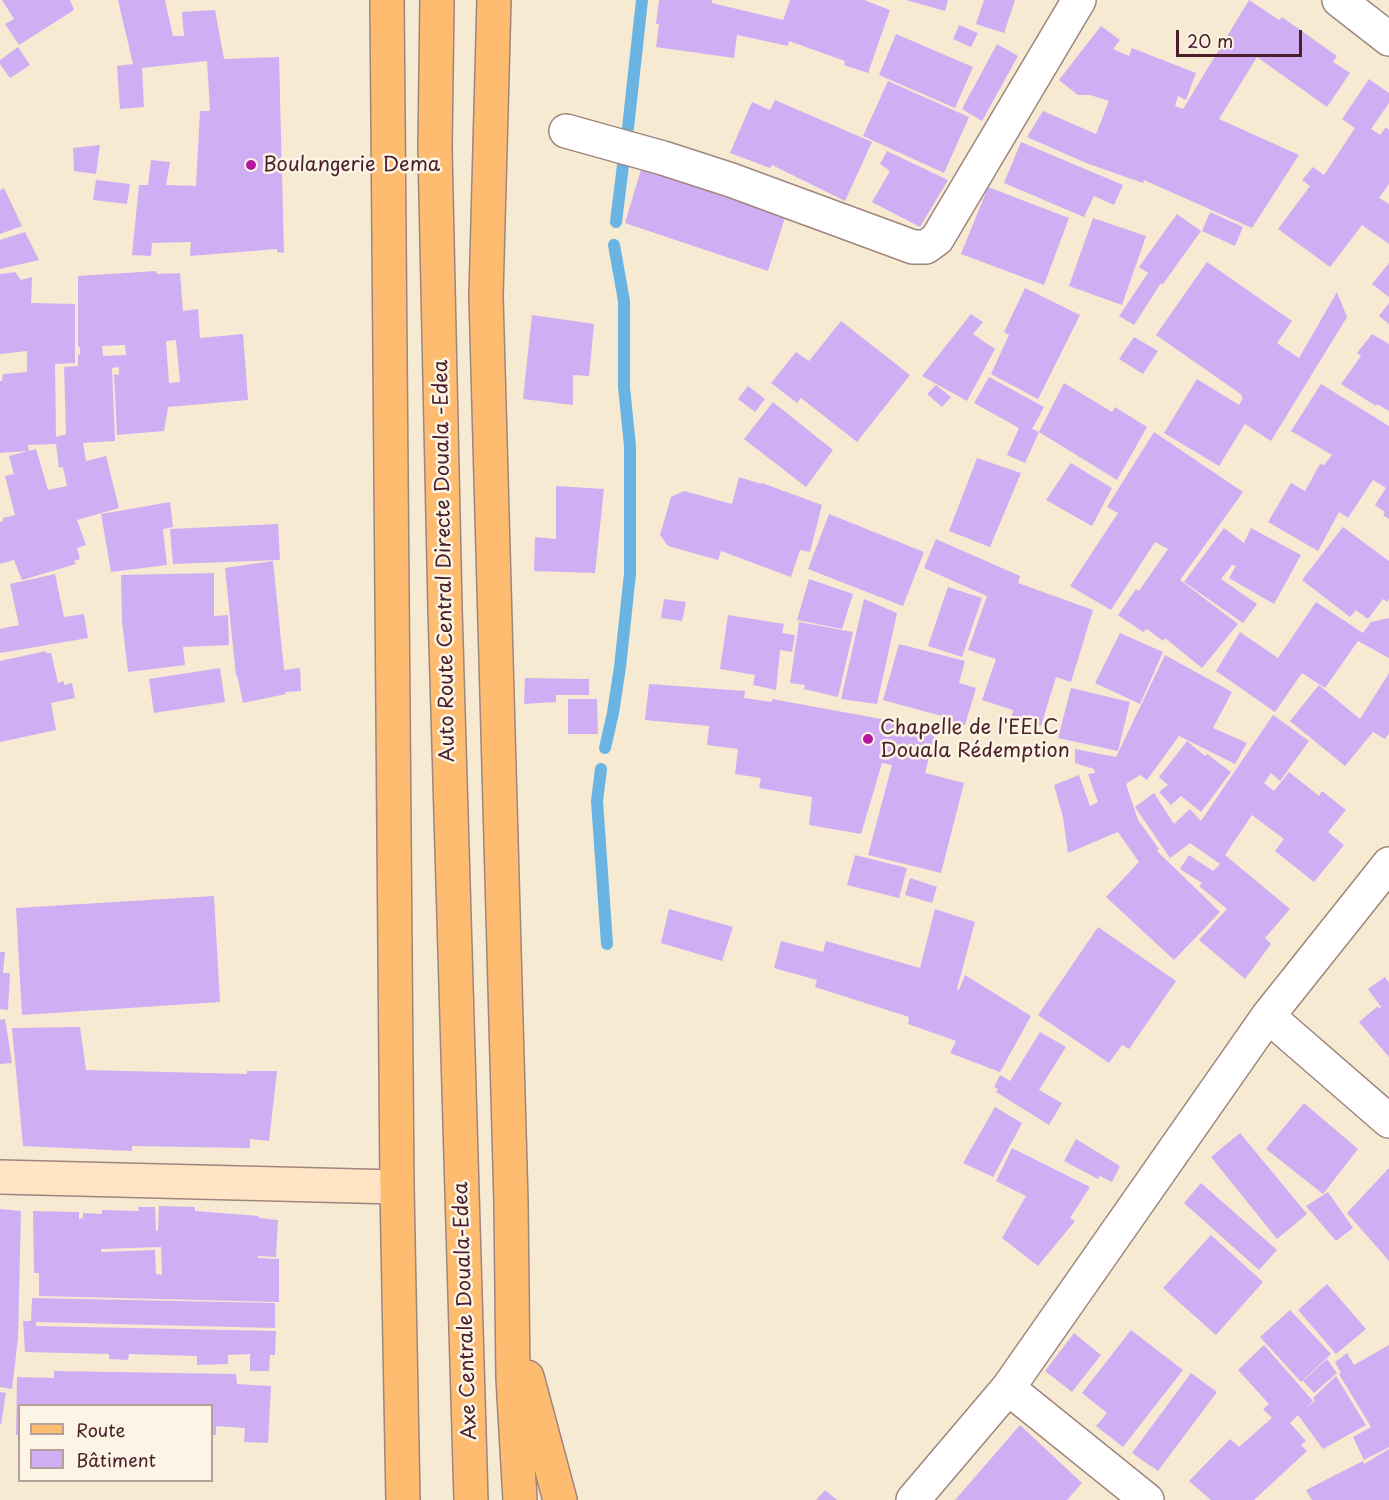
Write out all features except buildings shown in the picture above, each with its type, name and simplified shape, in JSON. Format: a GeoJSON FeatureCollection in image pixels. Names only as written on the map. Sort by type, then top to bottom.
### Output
{"type":"FeatureCollection","features":[{"type":"Feature","properties":{"kind":"main road"},"geometry":{"type":"LineString","coordinates":[[387,0],[397,1187],[403,1500]]}},
{"type":"Feature","properties":{"kind":"main road","name":"Auto Route Central Directe Douala -Edea"},"geometry":{"type":"LineString","coordinates":[[436,0],[436,208],[460,1123]]}},
{"type":"Feature","properties":{"kind":"main road"},"geometry":{"type":"LineString","coordinates":[[494,0],[486,296],[511,1203],[513,1378],[520,1500]]}},
{"type":"Feature","properties":{"kind":"main road","name":"Axe Centrale Douala-Edea"},"geometry":{"type":"LineString","coordinates":[[460,1123],[471,1500]]}},
{"type":"Feature","properties":{"kind":"main road"},"geometry":{"type":"LineString","coordinates":[[512,1321],[560,1500]]}},
{"type":"Feature","properties":{"kind":"street"},"geometry":{"type":"LineString","coordinates":[[566,131],[731,180],[913,247],[926,246],[937,239],[1079,0]]}},
{"type":"Feature","properties":{"kind":"street"},"geometry":{"type":"LineString","coordinates":[[1339,0],[1389,39]]}},
{"type":"Feature","properties":{"kind":"street"},"geometry":{"type":"LineString","coordinates":[[913,1500],[1008,1388],[1268,1017],[1389,864]]}},
{"type":"Feature","properties":{"kind":"street"},"geometry":{"type":"LineString","coordinates":[[1268,1017],[1389,1120]]}},
{"type":"Feature","properties":{"kind":"street"},"geometry":{"type":"LineString","coordinates":[[0,1177],[397,1187]]}},
{"type":"Feature","properties":{"kind":"street"},"geometry":{"type":"LineString","coordinates":[[1008,1388],[1147,1500]]}},
{"type":"Feature","properties":{"kind":"waterway"},"geometry":{"type":"LineString","coordinates":[[628,128],[642,0]]}},
{"type":"Feature","properties":{"kind":"waterway"},"geometry":{"type":"LineString","coordinates":[[616,222],[625,149]]}},
{"type":"Feature","properties":{"kind":"waterway"},"geometry":{"type":"LineString","coordinates":[[605,748],[620,667],[630,574],[630,446],[624,387],[624,301],[614,245]]}},
{"type":"Feature","properties":{"kind":"waterway"},"geometry":{"type":"LineString","coordinates":[[601,769],[597,801],[607,944]]}},
{"type":"Feature","properties":{"kind":"place","name":"Boulangerie Dema"},"geometry":{"type":"Point","coordinates":[251,165]}},
{"type":"Feature","properties":{"kind":"place","name":"Chapelle de l'EELC Douala Rédemption"},"geometry":{"type":"Point","coordinates":[868,739]}}]}
